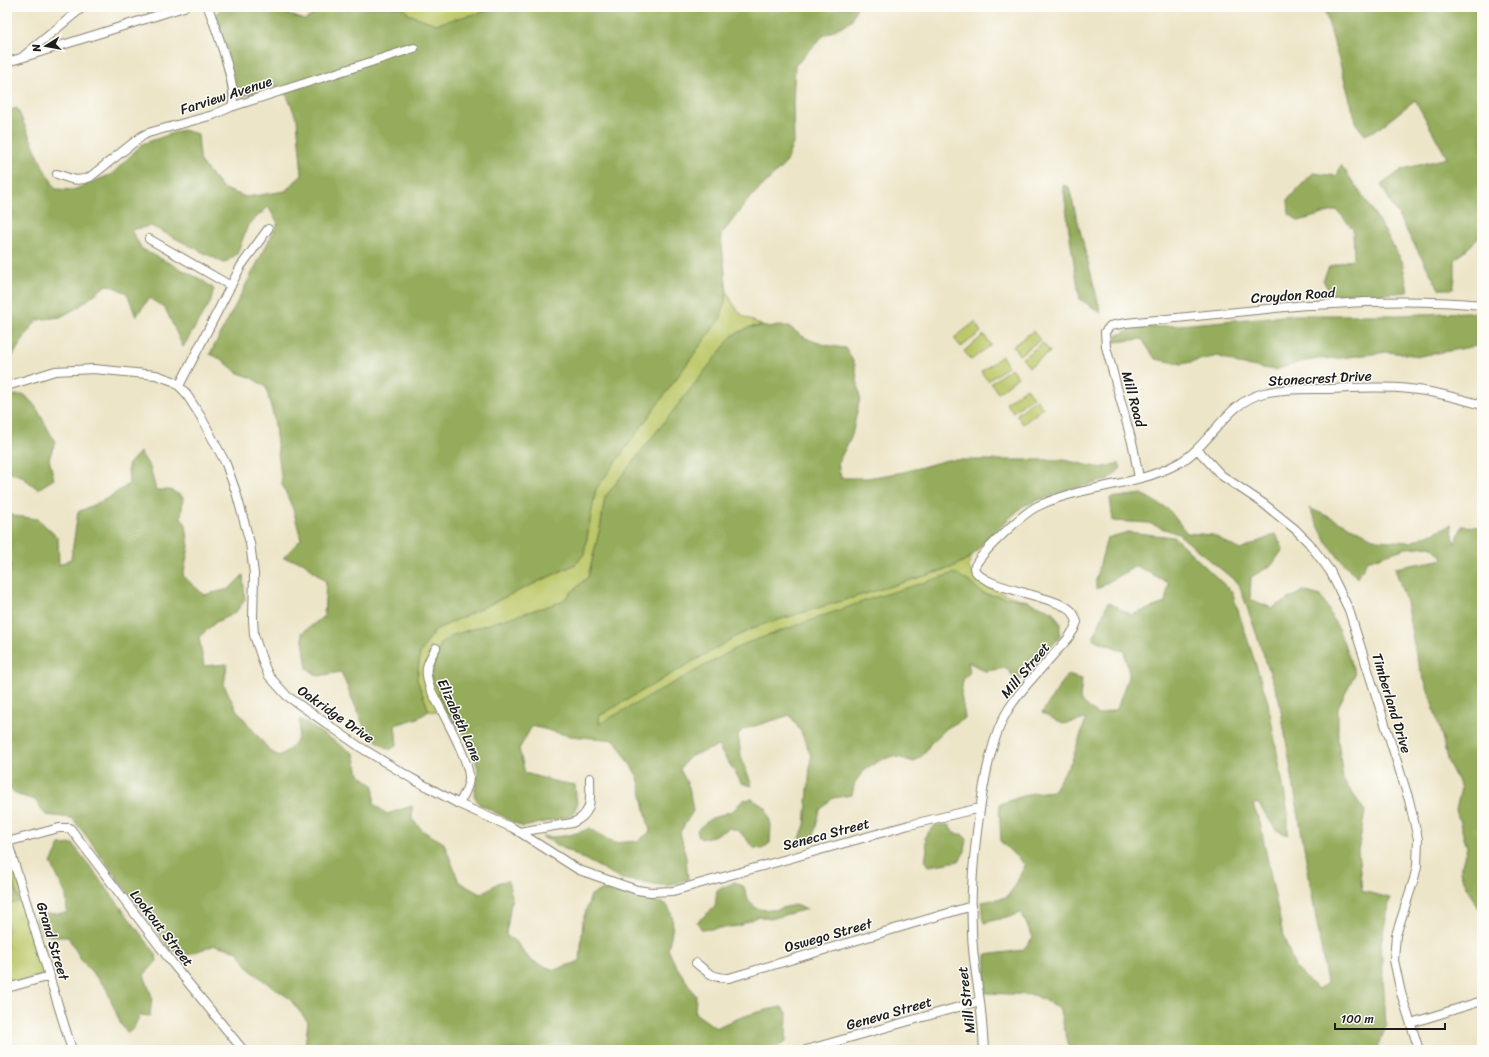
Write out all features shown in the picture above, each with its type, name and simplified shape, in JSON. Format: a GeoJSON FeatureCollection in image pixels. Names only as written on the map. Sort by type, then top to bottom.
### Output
{"type":"FeatureCollection","features":[{"type":"Feature","properties":{"kind":"street"},"geometry":{"type":"LineString","coordinates":[[21,58],[83,7]]}},
{"type":"Feature","properties":{"kind":"street"},"geometry":{"type":"LineString","coordinates":[[7,62],[184,7]]}},
{"type":"Feature","properties":{"kind":"street"},"geometry":{"type":"LineString","coordinates":[[208,7],[225,57],[234,94],[234,100],[231,107]]}},
{"type":"Feature","properties":{"kind":"street","name":"Farview Avenue"},"geometry":{"type":"LineString","coordinates":[[57,174],[73,180],[82,181],[90,177],[142,136],[156,130],[213,115],[231,107],[414,48]]}},
{"type":"Feature","properties":{"kind":"street"},"geometry":{"type":"LineString","coordinates":[[179,386],[241,266],[268,229]]}},
{"type":"Feature","properties":{"kind":"street"},"geometry":{"type":"LineString","coordinates":[[149,240],[231,286]]}},
{"type":"Feature","properties":{"kind":"street","name":"Croydon Road"},"geometry":{"type":"LineString","coordinates":[[1107,328],[1126,323],[1306,305],[1401,301],[1482,305]]}},
{"type":"Feature","properties":{"kind":"street","name":"Mill Road"},"geometry":{"type":"LineString","coordinates":[[1107,328],[1105,332],[1106,348],[1133,446],[1139,478]]}},
{"type":"Feature","properties":{"kind":"street","name":"Oakridge Drive"},"geometry":{"type":"LineString","coordinates":[[7,386],[55,371],[89,369],[156,375],[173,381],[185,392],[202,417],[226,464],[236,492],[250,543],[254,574],[254,635],[269,676],[287,696],[360,747],[411,778],[459,804],[519,832],[579,870],[607,881],[637,890],[651,892],[673,891],[681,888]]}},
{"type":"Feature","properties":{"kind":"street","name":"Stonecrest Drive"},"geometry":{"type":"LineString","coordinates":[[1139,478],[1165,470],[1177,464],[1197,449],[1228,414],[1244,401],[1265,393],[1311,389],[1408,389],[1437,393],[1482,405]]}},
{"type":"Feature","properties":{"kind":"street","name":"Timberland Drive"},"geometry":{"type":"LineString","coordinates":[[1197,449],[1221,475],[1264,504],[1304,538],[1330,571],[1349,610],[1409,800],[1418,839],[1418,853],[1414,879],[1399,923],[1394,947],[1394,960],[1397,978],[1419,1050]]}},
{"type":"Feature","properties":{"kind":"street","name":"Mill Street"},"geometry":{"type":"LineString","coordinates":[[984,1050],[980,1001],[974,964],[972,906],[973,866],[987,766],[996,734],[1015,699],[1071,635],[1075,628],[1076,622],[1075,616],[1069,608],[1046,598],[985,580],[977,575],[974,568],[977,562],[996,540],[1018,520],[1038,506],[1071,494],[1139,478]]}},
{"type":"Feature","properties":{"kind":"street","name":"Elizabeth Lane"},"geometry":{"type":"LineString","coordinates":[[436,648],[428,660],[426,676],[430,688],[468,767],[469,777],[465,792],[459,804]]}},
{"type":"Feature","properties":{"kind":"street"},"geometry":{"type":"LineString","coordinates":[[519,832],[572,823],[580,820],[588,812],[590,803],[590,778]]}},
{"type":"Feature","properties":{"kind":"street","name":"Seneca Street"},"geometry":{"type":"LineString","coordinates":[[681,888],[909,825],[980,808]]}},
{"type":"Feature","properties":{"kind":"street","name":"Lookout Street"},"geometry":{"type":"LineString","coordinates":[[7,841],[59,828],[70,828],[173,964],[243,1050]]}},
{"type":"Feature","properties":{"kind":"street","name":"Grand Street"},"geometry":{"type":"LineString","coordinates":[[7,841],[72,1050]]}},
{"type":"Feature","properties":{"kind":"street","name":"Oswego Street"},"geometry":{"type":"LineString","coordinates":[[696,962],[708,973],[718,978],[729,978],[972,906]]}},
{"type":"Feature","properties":{"kind":"street"},"geometry":{"type":"LineString","coordinates":[[7,988],[50,976]]}},
{"type":"Feature","properties":{"kind":"street","name":"Geneva Street"},"geometry":{"type":"LineString","coordinates":[[806,1050],[980,1001]]}},
{"type":"Feature","properties":{"kind":"street"},"geometry":{"type":"LineString","coordinates":[[1411,1023],[1482,1001]]}},
{"type":"Feature","properties":{"kind":"green space"},"geometry":{"type":"Polygon","coordinates":[[[222,7],[280,7],[282,12],[305,20],[323,7],[404,7],[408,14],[436,24],[503,7],[857,7],[851,21],[822,37],[795,66],[793,103],[794,141],[785,164],[749,199],[721,235],[727,292],[721,317],[596,489],[584,554],[576,564],[435,630],[420,653],[417,680],[429,711],[418,718],[395,725],[397,745],[390,750],[367,734],[341,672],[318,676],[307,668],[302,633],[324,616],[326,582],[303,562],[283,558],[301,539],[293,509],[282,484],[274,419],[266,387],[250,377],[238,373],[221,359],[210,354],[278,223],[268,207],[248,225],[237,254],[224,263],[151,226],[131,230],[142,249],[202,280],[214,289],[210,303],[183,347],[165,308],[149,298],[136,317],[127,293],[109,285],[105,286],[77,308],[60,317],[37,320],[7,365],[7,111],[17,108],[44,169],[56,189],[73,190],[112,174],[142,144],[182,130],[198,134],[200,161],[222,188],[246,197],[285,191],[302,175],[297,119],[287,96],[275,86],[243,96],[237,91],[216,14],[222,7]]]}},
{"type":"Feature","properties":{"kind":"green space"},"geometry":{"type":"Polygon","coordinates":[[[404,7],[503,7],[436,24],[408,14],[404,7]]]}},
{"type":"Feature","properties":{"kind":"green space"},"geometry":{"type":"Polygon","coordinates":[[[1324,7],[1482,7],[1482,235],[1455,260],[1455,278],[1453,289],[1439,289],[1381,185],[1403,169],[1447,158],[1415,100],[1378,129],[1365,135],[1357,125],[1324,7]]]}},
{"type":"Feature","properties":{"kind":"green space"},"geometry":{"type":"Polygon","coordinates":[[[1341,165],[1371,208],[1402,261],[1408,292],[1337,298],[1330,293],[1323,280],[1329,267],[1354,258],[1353,229],[1337,210],[1299,221],[1289,214],[1288,199],[1313,173],[1337,176],[1341,165]]]}},
{"type":"Feature","properties":{"kind":"green space"},"geometry":{"type":"Polygon","coordinates":[[[1063,185],[1069,187],[1101,313],[1080,299],[1063,185]]]}},
{"type":"Feature","properties":{"kind":"green space"},"geometry":{"type":"Polygon","coordinates":[[[727,292],[734,305],[743,316],[763,326],[750,327],[605,497],[601,524],[588,577],[561,602],[453,635],[443,707],[448,713],[429,711],[417,680],[420,653],[435,630],[576,564],[584,554],[596,489],[721,317],[727,292]]]}},
{"type":"Feature","properties":{"kind":"green space"},"geometry":{"type":"Polygon","coordinates":[[[1468,312],[1482,314],[1482,345],[1420,356],[1387,352],[1341,358],[1318,359],[1300,362],[1275,370],[1238,364],[1218,356],[1182,364],[1155,359],[1142,339],[1114,342],[1118,335],[1132,329],[1294,315],[1398,315],[1468,312]]]}},
{"type":"Feature","properties":{"kind":"green space"},"geometry":{"type":"Polygon","coordinates":[[[975,322],[981,332],[961,347],[954,338],[975,322]]]}},
{"type":"Feature","properties":{"kind":"green space"},"geometry":{"type":"Polygon","coordinates":[[[789,326],[801,335],[815,342],[846,348],[855,365],[860,398],[852,435],[838,463],[841,478],[867,478],[904,472],[947,460],[1064,460],[1100,468],[1119,463],[1121,468],[1110,479],[1064,491],[1023,506],[985,541],[971,557],[951,568],[758,626],[735,637],[599,716],[599,724],[744,644],[873,598],[955,573],[984,594],[1027,601],[1052,611],[1060,623],[1060,636],[1027,677],[1016,681],[1007,668],[985,671],[968,662],[970,672],[963,680],[961,694],[965,718],[947,728],[930,744],[924,754],[914,762],[894,756],[881,760],[865,769],[855,782],[852,795],[833,798],[820,810],[813,839],[797,846],[805,825],[811,756],[801,732],[790,715],[742,730],[738,735],[741,756],[752,786],[741,783],[718,746],[689,757],[680,769],[689,787],[693,811],[680,832],[686,858],[688,879],[667,886],[622,879],[542,837],[566,836],[590,828],[613,843],[638,841],[650,832],[638,777],[615,740],[570,736],[532,726],[519,749],[525,773],[557,782],[575,785],[577,805],[572,816],[523,827],[479,804],[474,795],[478,769],[470,742],[443,707],[431,675],[441,643],[453,635],[561,602],[588,577],[601,524],[605,497],[733,335],[750,327],[789,326]]]}},
{"type":"Feature","properties":{"kind":"green space"},"geometry":{"type":"Polygon","coordinates":[[[1033,331],[1040,340],[1019,355],[1013,346],[1033,331]]]}},
{"type":"Feature","properties":{"kind":"green space"},"geometry":{"type":"Polygon","coordinates":[[[984,335],[991,345],[971,360],[964,351],[984,335]]]}},
{"type":"Feature","properties":{"kind":"green space"},"geometry":{"type":"Polygon","coordinates":[[[1043,343],[1050,352],[1029,367],[1022,358],[1043,343]]]}},
{"type":"Feature","properties":{"kind":"green space"},"geometry":{"type":"Polygon","coordinates":[[[1002,356],[1008,366],[988,381],[981,372],[1002,356]]]}},
{"type":"Feature","properties":{"kind":"green space"},"geometry":{"type":"Polygon","coordinates":[[[1011,368],[1018,377],[998,393],[991,383],[1011,368]]]}},
{"type":"Feature","properties":{"kind":"green space"},"geometry":{"type":"Polygon","coordinates":[[[1026,388],[1033,397],[1013,412],[1006,403],[1026,388]]]}},
{"type":"Feature","properties":{"kind":"green space"},"geometry":{"type":"Polygon","coordinates":[[[16,395],[25,395],[36,407],[55,442],[49,459],[54,479],[38,489],[21,476],[7,472],[7,398],[16,395]]]}},
{"type":"Feature","properties":{"kind":"green space"},"geometry":{"type":"Polygon","coordinates":[[[1036,399],[1043,408],[1023,424],[1016,415],[1036,399]]]}},
{"type":"Feature","properties":{"kind":"green space"},"geometry":{"type":"Polygon","coordinates":[[[140,452],[150,467],[156,490],[171,490],[183,497],[181,517],[186,525],[189,547],[183,576],[204,595],[229,589],[243,575],[245,600],[235,613],[216,622],[199,637],[204,666],[227,664],[224,685],[236,709],[270,751],[279,756],[294,745],[298,737],[300,719],[354,754],[359,773],[374,786],[374,804],[387,814],[412,806],[412,819],[423,831],[444,843],[459,882],[480,894],[500,882],[508,881],[512,896],[506,935],[518,944],[531,961],[554,970],[580,961],[583,920],[591,895],[602,890],[666,904],[673,920],[668,949],[675,964],[696,996],[695,1013],[716,1028],[747,1015],[781,1007],[787,1012],[786,1042],[771,1050],[303,1050],[305,1046],[308,1022],[289,998],[249,969],[238,951],[215,945],[184,956],[170,949],[72,818],[46,815],[35,800],[18,795],[7,787],[7,583],[11,564],[7,546],[7,513],[15,516],[38,519],[58,538],[59,565],[71,559],[78,512],[108,498],[129,484],[128,465],[140,452]]]}},
{"type":"Feature","properties":{"kind":"green space"},"geometry":{"type":"Polygon","coordinates":[[[1142,494],[1169,510],[1187,533],[1213,535],[1240,550],[1276,534],[1283,549],[1272,565],[1251,577],[1250,599],[1272,608],[1303,591],[1321,596],[1338,628],[1355,674],[1338,707],[1338,739],[1343,780],[1365,811],[1358,851],[1362,891],[1390,898],[1381,943],[1386,1026],[1377,1050],[1070,1050],[1059,1008],[1034,995],[985,993],[986,955],[1023,950],[1033,937],[1021,913],[984,923],[982,902],[1007,897],[1015,886],[1025,865],[1001,842],[999,804],[1033,793],[1053,791],[1072,760],[1086,719],[1063,724],[1042,713],[1067,675],[1082,679],[1080,700],[1098,715],[1117,709],[1129,674],[1124,651],[1093,639],[1108,602],[1131,615],[1165,603],[1169,583],[1136,566],[1096,589],[1096,579],[1107,538],[1128,532],[1174,537],[1232,592],[1268,702],[1288,813],[1288,835],[1276,830],[1258,803],[1253,805],[1260,823],[1283,935],[1295,967],[1318,990],[1327,983],[1279,699],[1239,584],[1178,534],[1148,523],[1113,521],[1110,498],[1142,494]]]}},
{"type":"Feature","properties":{"kind":"green space"},"geometry":{"type":"Polygon","coordinates":[[[1309,508],[1377,540],[1411,542],[1451,525],[1455,544],[1462,526],[1482,527],[1482,913],[1470,894],[1460,872],[1467,847],[1456,810],[1461,788],[1447,760],[1443,740],[1430,696],[1417,660],[1406,602],[1395,568],[1444,559],[1431,546],[1406,548],[1367,561],[1357,578],[1328,545],[1309,508]]]}},
{"type":"Feature","properties":{"kind":"green space"},"geometry":{"type":"Polygon","coordinates":[[[971,557],[969,568],[987,586],[1002,593],[1027,601],[984,594],[968,581],[599,724],[599,716],[735,637],[758,626],[951,568],[971,557]]]}},
{"type":"Feature","properties":{"kind":"green space"},"geometry":{"type":"Polygon","coordinates":[[[752,799],[766,808],[771,825],[770,843],[762,849],[754,848],[739,831],[730,828],[713,836],[701,839],[699,837],[697,830],[710,819],[734,810],[743,800],[752,799]]]}},
{"type":"Feature","properties":{"kind":"green space"},"geometry":{"type":"Polygon","coordinates":[[[935,825],[949,825],[955,834],[962,834],[967,839],[965,851],[959,861],[929,866],[925,860],[927,850],[925,836],[935,825]]]}},
{"type":"Feature","properties":{"kind":"green space"},"geometry":{"type":"Polygon","coordinates":[[[73,844],[156,954],[157,961],[144,975],[152,997],[150,1016],[140,1015],[133,1029],[128,1033],[121,1025],[106,988],[82,961],[68,937],[55,937],[43,934],[35,919],[42,914],[67,913],[66,895],[51,863],[60,845],[73,844]]]}},
{"type":"Feature","properties":{"kind":"green space"},"geometry":{"type":"Polygon","coordinates":[[[7,846],[47,974],[7,985],[7,846]]]}},
{"type":"Feature","properties":{"kind":"green space"},"geometry":{"type":"Polygon","coordinates":[[[7,864],[20,902],[10,903],[7,899],[7,864]]]}},
{"type":"Feature","properties":{"kind":"green space"},"geometry":{"type":"Polygon","coordinates":[[[735,882],[744,887],[748,899],[757,909],[774,910],[794,905],[807,909],[770,919],[758,916],[739,926],[702,930],[697,922],[715,907],[717,890],[735,882]]]}}]}
